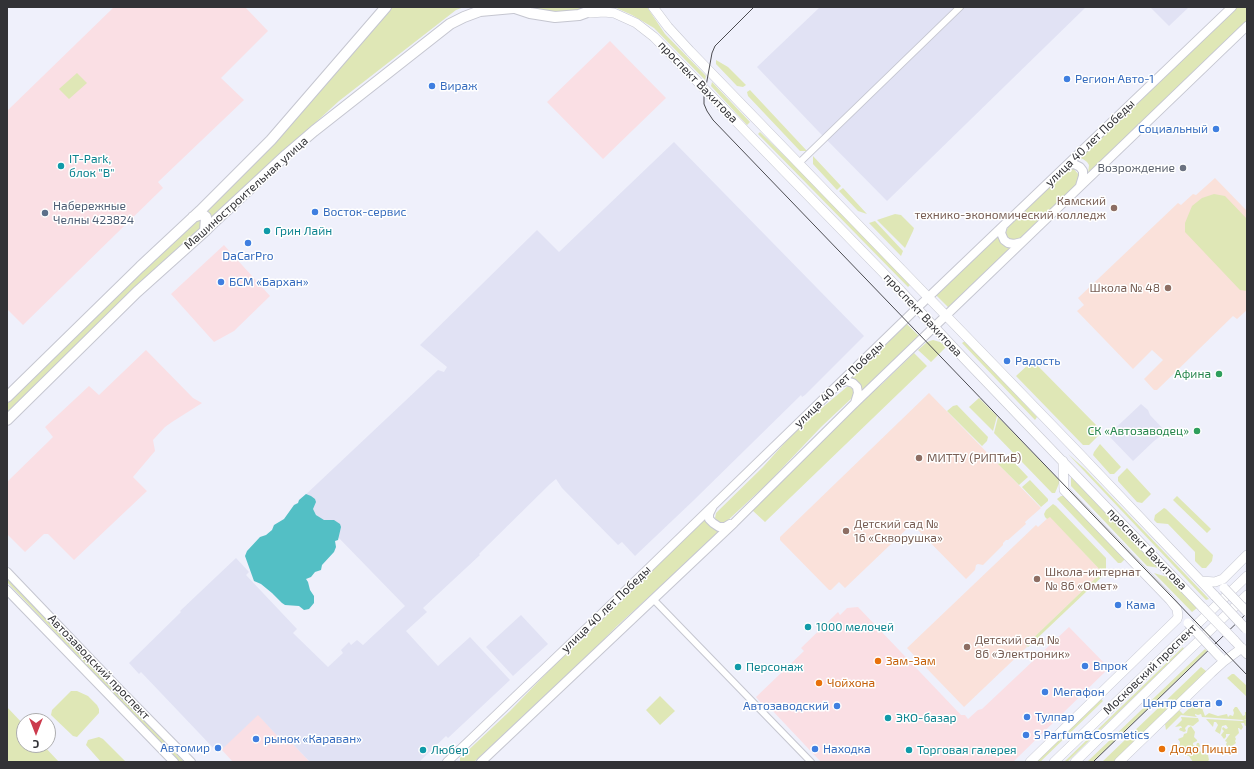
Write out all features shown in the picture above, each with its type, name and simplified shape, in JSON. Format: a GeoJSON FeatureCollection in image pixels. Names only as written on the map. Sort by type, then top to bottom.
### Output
{"type":"FeatureCollection","features":[{"type":"Feature","properties":{"kind":"main road","name":"Машиностроительная улица"},"geometry":{"type":"LineString","coordinates":[[7,396],[140,267],[193,218],[271,140],[386,7]]}},
{"type":"Feature","properties":{"kind":"main road","name":"Машиностроительная улица"},"geometry":{"type":"LineString","coordinates":[[7,420],[137,292],[297,145],[450,24],[480,11],[513,7]]}},
{"type":"Feature","properties":{"kind":"main road"},"geometry":{"type":"LineString","coordinates":[[513,7],[530,13],[555,17],[579,15],[601,7]]}},
{"type":"Feature","properties":{"kind":"main road","name":"проспект Вахитова"},"geometry":{"type":"LineString","coordinates":[[653,7],[668,27],[1056,430],[1246,630]]}},
{"type":"Feature","properties":{"kind":"main road","name":"проспект Вахитова"},"geometry":{"type":"LineString","coordinates":[[579,15],[604,12],[614,13],[631,21],[654,37],[917,308],[1244,651]]}},
{"type":"Feature","properties":{"kind":"main road"},"geometry":{"type":"LineString","coordinates":[[757,142],[749,128],[750,125],[754,124],[768,132]]}},
{"type":"Feature","properties":{"kind":"main road"},"geometry":{"type":"LineString","coordinates":[[193,218],[202,214],[206,217],[205,231]]}},
{"type":"Feature","properties":{"kind":"main road"},"geometry":{"type":"LineString","coordinates":[[1043,440],[1036,426],[1037,423],[1041,421],[1056,430]]}},
{"type":"Feature","properties":{"kind":"main road"},"geometry":{"type":"LineString","coordinates":[[1030,762],[1177,619],[1178,612],[1175,606],[1064,490],[1063,461]]}},
{"type":"Feature","properties":{"kind":"main road"},"geometry":{"type":"LineString","coordinates":[[1223,583],[1247,555]]}},
{"type":"Feature","properties":{"kind":"main road","name":"Московский проспект"},"geometry":{"type":"LineString","coordinates":[[1054,762],[1247,576]]}},
{"type":"Feature","properties":{"kind":"main road"},"geometry":{"type":"LineString","coordinates":[[1200,581],[1223,583],[1247,612]]}},
{"type":"Feature","properties":{"kind":"main road","name":"Московский проспект"},"geometry":{"type":"LineString","coordinates":[[1075,762],[1247,595]]}},
{"type":"Feature","properties":{"kind":"main road"},"geometry":{"type":"LineString","coordinates":[[1177,619],[1188,623],[1222,659]]}},
{"type":"Feature","properties":{"kind":"main road"},"geometry":{"type":"LineString","coordinates":[[1119,762],[1222,659],[1244,651]]}},
{"type":"Feature","properties":{"kind":"street"},"geometry":{"type":"LineString","coordinates":[[799,163],[960,7]]}},
{"type":"Feature","properties":{"kind":"street","name":"улица 40 лет Победы"},"geometry":{"type":"LineString","coordinates":[[447,762],[714,506],[917,308],[1232,7]]}},
{"type":"Feature","properties":{"kind":"street","name":"улица 40 лет Победы"},"geometry":{"type":"LineString","coordinates":[[481,762],[734,523],[854,404],[1247,26]]}},
{"type":"Feature","properties":{"kind":"street"},"geometry":{"type":"LineString","coordinates":[[1061,170],[1068,165],[1074,164],[1080,167],[1083,171],[1083,176],[1080,187]]}},
{"type":"Feature","properties":{"kind":"street"},"geometry":{"type":"LineString","coordinates":[[1003,226],[1001,233],[1004,240],[1008,243],[1014,244],[1022,242]]}},
{"type":"Feature","properties":{"kind":"street"},"geometry":{"type":"LineString","coordinates":[[839,384],[846,381],[853,383],[857,387],[858,393],[854,404]]}},
{"type":"Feature","properties":{"kind":"street"},"geometry":{"type":"LineString","coordinates":[[714,506],[709,514],[712,524],[719,527],[725,527],[734,523]]}},
{"type":"Feature","properties":{"kind":"street","name":"Автозаводский проспект"},"geometry":{"type":"LineString","coordinates":[[7,572],[61,630],[191,762]]}},
{"type":"Feature","properties":{"kind":"street","name":"Автозаводский проспект"},"geometry":{"type":"LineString","coordinates":[[7,590],[174,762]]}},
{"type":"Feature","properties":{"kind":"street"},"geometry":{"type":"LineString","coordinates":[[652,599],[811,762]]}},
{"type":"Feature","properties":{"kind":"street"},"geometry":{"type":"LineString","coordinates":[[53,637],[53,630],[61,630]]}},
{"type":"Feature","properties":{"kind":"street"},"geometry":{"type":"LineString","coordinates":[[454,762],[456,753]]}},
{"type":"Feature","properties":{"kind":"shaded area"},"geometry":{"type":"Polygon","coordinates":[[[114,7],[245,7],[268,31],[221,78],[244,100],[158,182],[163,188],[23,325],[7,309],[7,111],[114,7]]]}},
{"type":"Feature","properties":{"kind":"shaded area"},"geometry":{"type":"Polygon","coordinates":[[[820,7],[1086,7],[887,201],[757,67],[820,7]]]}},
{"type":"Feature","properties":{"kind":"shaded area"},"geometry":{"type":"Polygon","coordinates":[[[1150,7],[1189,7],[1169,26],[1150,7]]]}},
{"type":"Feature","properties":{"kind":"shaded area"},"geometry":{"type":"Polygon","coordinates":[[[610,41],[666,98],[603,159],[547,102],[610,41]]]}},
{"type":"Feature","properties":{"kind":"shaded area"},"geometry":{"type":"Polygon","coordinates":[[[674,142],[864,336],[805,395],[802,397],[801,395],[635,556],[622,542],[618,545],[562,488],[556,479],[550,484],[479,554],[480,555],[423,608],[427,612],[406,631],[438,666],[470,637],[510,680],[448,738],[446,736],[419,762],[310,762],[286,737],[282,741],[258,715],[218,753],[141,672],[139,674],[129,663],[181,612],[180,611],[236,558],[249,572],[246,575],[297,629],[293,633],[328,667],[343,653],[341,650],[349,642],[351,645],[357,640],[363,645],[405,606],[301,499],[438,370],[444,372],[447,367],[420,345],[537,230],[559,252],[674,142]]]}},
{"type":"Feature","properties":{"kind":"shaded area","name":"Школа № 48"},"geometry":{"type":"Polygon","coordinates":[[[1215,178],[1247,211],[1247,310],[1237,319],[1233,316],[1157,390],[1154,390],[1144,379],[1163,360],[1152,350],[1133,369],[1077,311],[1084,305],[1078,298],[1178,203],[1181,205],[1193,194],[1196,195],[1215,178]]]}},
{"type":"Feature","properties":{"kind":"shaded area","name":"БСМ «Бархан»"},"geometry":{"type":"Polygon","coordinates":[[[224,245],[270,296],[234,331],[214,342],[171,294],[224,245]]]}},
{"type":"Feature","properties":{"kind":"shaded area"},"geometry":{"type":"Polygon","coordinates":[[[146,350],[193,398],[202,403],[165,427],[153,440],[155,451],[133,477],[147,491],[74,560],[48,534],[44,534],[25,552],[7,534],[7,482],[53,437],[45,427],[89,386],[99,395],[146,350]]]}},
{"type":"Feature","properties":{"kind":"shaded area"},"geometry":{"type":"Polygon","coordinates":[[[929,393],[1041,508],[1025,522],[1026,524],[1008,540],[1006,540],[983,565],[976,565],[975,570],[966,579],[912,524],[845,588],[839,582],[831,590],[829,590],[780,540],[780,537],[929,393]]]}},
{"type":"Feature","properties":{"kind":"shaded area"},"geometry":{"type":"Polygon","coordinates":[[[1141,404],[1148,410],[1150,415],[1166,432],[1133,461],[1108,435],[1141,404]]]}},
{"type":"Feature","properties":{"kind":"shaded area"},"geometry":{"type":"Polygon","coordinates":[[[1050,516],[1102,572],[964,707],[907,648],[1036,525],[1038,527],[1050,516]]]}},
{"type":"Feature","properties":{"kind":"shaded area"},"geometry":{"type":"Polygon","coordinates":[[[858,607],[961,715],[965,715],[968,719],[978,710],[982,709],[1069,627],[1109,668],[1013,762],[821,762],[769,707],[766,709],[756,697],[804,651],[801,648],[838,612],[840,615],[847,608],[858,607]]]}},
{"type":"Feature","properties":{"kind":"shaded area"},"geometry":{"type":"Polygon","coordinates":[[[521,615],[548,644],[513,676],[486,647],[521,615]]]}},
{"type":"Feature","properties":{"kind":"shaded area","name":"рынок «Караван»"},"geometry":{"type":"Polygon","coordinates":[[[258,714],[282,741],[286,737],[310,762],[233,762],[221,749],[258,714]]]}},
{"type":"Feature","properties":{"kind":"green space"},"geometry":{"type":"Polygon","coordinates":[[[391,7],[464,7],[456,10],[339,101],[279,156],[215,220],[207,211],[274,144],[391,7]]]}},
{"type":"Feature","properties":{"kind":"green space"},"geometry":{"type":"Polygon","coordinates":[[[525,7],[592,7],[586,10],[558,13],[525,7]]]}},
{"type":"Feature","properties":{"kind":"green space"},"geometry":{"type":"Polygon","coordinates":[[[614,7],[647,7],[665,34],[706,76],[705,80],[654,28],[632,15],[614,7]]]}},
{"type":"Feature","properties":{"kind":"green space"},"geometry":{"type":"Polygon","coordinates":[[[1237,7],[1247,7],[1247,22],[1088,174],[1089,165],[1087,162],[1083,159],[1075,160],[1237,7]]]}},
{"type":"Feature","properties":{"kind":"green space"},"geometry":{"type":"Polygon","coordinates":[[[716,60],[728,67],[746,85],[743,87],[737,86],[716,64],[716,60]]]}},
{"type":"Feature","properties":{"kind":"green space"},"geometry":{"type":"Polygon","coordinates":[[[77,73],[87,83],[69,99],[59,89],[77,73]]]}},
{"type":"Feature","properties":{"kind":"green space"},"geometry":{"type":"Polygon","coordinates":[[[712,82],[750,122],[747,125],[711,86],[712,82]]]}},
{"type":"Feature","properties":{"kind":"green space"},"geometry":{"type":"Polygon","coordinates":[[[750,90],[807,151],[800,151],[748,96],[747,92],[750,90]]]}},
{"type":"Feature","properties":{"kind":"green space"},"geometry":{"type":"Polygon","coordinates":[[[760,132],[911,284],[908,287],[758,134],[760,132]]]}},
{"type":"Feature","properties":{"kind":"green space"},"geometry":{"type":"Polygon","coordinates":[[[813,156],[841,186],[837,190],[813,164],[813,156]]]}},
{"type":"Feature","properties":{"kind":"green space"},"geometry":{"type":"Polygon","coordinates":[[[1073,168],[1079,175],[1077,184],[1021,239],[1017,241],[1008,239],[1005,234],[1009,225],[1069,169],[1073,168]]]}},
{"type":"Feature","properties":{"kind":"green space"},"geometry":{"type":"Polygon","coordinates":[[[843,188],[867,214],[858,211],[839,191],[843,188]]]}},
{"type":"Feature","properties":{"kind":"green space"},"geometry":{"type":"Polygon","coordinates":[[[1214,194],[1225,196],[1247,219],[1247,291],[1240,290],[1185,232],[1185,223],[1192,206],[1202,198],[1214,194]]]}},
{"type":"Feature","properties":{"kind":"green space"},"geometry":{"type":"Polygon","coordinates":[[[895,214],[901,215],[914,228],[905,248],[877,220],[895,214]]]}},
{"type":"Feature","properties":{"kind":"green space"},"geometry":{"type":"Polygon","coordinates":[[[197,218],[202,219],[203,226],[7,416],[7,404],[197,218]]]}},
{"type":"Feature","properties":{"kind":"green space"},"geometry":{"type":"Polygon","coordinates":[[[875,221],[903,251],[901,256],[869,223],[875,221]]]}},
{"type":"Feature","properties":{"kind":"green space"},"geometry":{"type":"Polygon","coordinates":[[[998,235],[1003,245],[1011,248],[950,309],[936,295],[998,235]]]}},
{"type":"Feature","properties":{"kind":"green space"},"geometry":{"type":"Polygon","coordinates":[[[907,324],[919,336],[863,390],[856,380],[850,378],[907,324]]]}},
{"type":"Feature","properties":{"kind":"green space"},"geometry":{"type":"Polygon","coordinates":[[[933,340],[940,342],[946,347],[931,362],[918,350],[927,342],[933,340]]]}},
{"type":"Feature","properties":{"kind":"green space"},"geometry":{"type":"Polygon","coordinates":[[[965,341],[1037,417],[1035,420],[962,343],[965,341]]]}},
{"type":"Feature","properties":{"kind":"green space"},"geometry":{"type":"Polygon","coordinates":[[[914,353],[927,366],[765,522],[752,510],[859,403],[882,384],[914,353]]]}},
{"type":"Feature","properties":{"kind":"green space"},"geometry":{"type":"Polygon","coordinates":[[[1030,363],[1035,363],[1100,429],[1100,434],[1089,445],[1083,445],[1016,376],[1030,363]]]}},
{"type":"Feature","properties":{"kind":"green space"},"geometry":{"type":"Polygon","coordinates":[[[848,386],[853,389],[854,396],[821,427],[768,483],[726,522],[720,523],[717,521],[715,518],[716,513],[763,467],[798,428],[848,386]]]}},
{"type":"Feature","properties":{"kind":"green space"},"geometry":{"type":"Polygon","coordinates":[[[979,398],[997,416],[993,431],[969,407],[979,398]]]}},
{"type":"Feature","properties":{"kind":"green space"},"geometry":{"type":"Polygon","coordinates":[[[957,405],[988,437],[987,441],[982,446],[947,411],[953,406],[957,405]]]}},
{"type":"Feature","properties":{"kind":"green space"},"geometry":{"type":"Polygon","coordinates":[[[998,417],[1060,481],[1055,493],[1052,493],[994,433],[998,417]]]}},
{"type":"Feature","properties":{"kind":"green space"},"geometry":{"type":"Polygon","coordinates":[[[1100,444],[1121,467],[1114,474],[1110,474],[1093,455],[1100,444]]]}},
{"type":"Feature","properties":{"kind":"green space"},"geometry":{"type":"Polygon","coordinates":[[[1068,454],[1085,469],[1209,599],[1206,600],[1068,454]]]}},
{"type":"Feature","properties":{"kind":"green space"},"geometry":{"type":"Polygon","coordinates":[[[1004,458],[1010,458],[1028,477],[1019,485],[998,464],[1004,458]]]}},
{"type":"Feature","properties":{"kind":"green space"},"geometry":{"type":"Polygon","coordinates":[[[1127,468],[1151,494],[1142,503],[1137,502],[1118,481],[1118,477],[1127,468]]]}},
{"type":"Feature","properties":{"kind":"green space"},"geometry":{"type":"Polygon","coordinates":[[[1071,477],[1159,568],[1147,566],[1071,486],[1071,477]]]}},
{"type":"Feature","properties":{"kind":"green space"},"geometry":{"type":"Polygon","coordinates":[[[1030,480],[1048,499],[1048,501],[1041,507],[1022,487],[1030,480]]]}},
{"type":"Feature","properties":{"kind":"green space"},"geometry":{"type":"Polygon","coordinates":[[[1061,496],[1066,496],[1125,559],[1121,563],[1118,563],[1057,499],[1061,496]]]}},
{"type":"Feature","properties":{"kind":"green space"},"geometry":{"type":"Polygon","coordinates":[[[1177,496],[1211,529],[1207,533],[1173,500],[1177,496]]]}},
{"type":"Feature","properties":{"kind":"green space"},"geometry":{"type":"Polygon","coordinates":[[[1053,504],[1106,558],[1106,573],[1028,647],[1026,645],[1102,572],[1050,517],[1047,519],[1045,517],[1044,514],[1046,510],[1053,504]]]}},
{"type":"Feature","properties":{"kind":"green space"},"geometry":{"type":"Polygon","coordinates":[[[1164,508],[1213,555],[1212,561],[1206,568],[1202,568],[1195,561],[1195,552],[1168,524],[1157,523],[1154,520],[1155,515],[1164,508]]]}},
{"type":"Feature","properties":{"kind":"green space"},"geometry":{"type":"Polygon","coordinates":[[[704,519],[714,529],[720,532],[617,626],[573,671],[474,762],[460,762],[460,758],[510,711],[562,657],[704,519]]]}},
{"type":"Feature","properties":{"kind":"green space"},"geometry":{"type":"Polygon","coordinates":[[[1154,573],[1167,577],[1197,608],[1192,612],[1154,573]]]}},
{"type":"Feature","properties":{"kind":"green space"},"geometry":{"type":"Polygon","coordinates":[[[7,578],[184,762],[179,762],[7,582],[7,578]]]}},
{"type":"Feature","properties":{"kind":"green space"},"geometry":{"type":"Polygon","coordinates":[[[1183,647],[1184,649],[1067,762],[1064,762],[1183,647]]]}},
{"type":"Feature","properties":{"kind":"green space"},"geometry":{"type":"Polygon","coordinates":[[[1205,649],[1207,651],[1093,762],[1087,762],[1205,649]]]}},
{"type":"Feature","properties":{"kind":"green space"},"geometry":{"type":"Polygon","coordinates":[[[1201,667],[1206,671],[1206,675],[1117,762],[1102,762],[1201,667]]]}},
{"type":"Feature","properties":{"kind":"green space"},"geometry":{"type":"Polygon","coordinates":[[[1234,674],[1247,686],[1247,697],[1227,678],[1234,674]]]}},
{"type":"Feature","properties":{"kind":"green space"},"geometry":{"type":"Polygon","coordinates":[[[71,691],[77,691],[88,696],[97,705],[99,713],[77,737],[73,736],[56,720],[56,713],[51,713],[52,710],[71,691]]]}},
{"type":"Feature","properties":{"kind":"green space"},"geometry":{"type":"Polygon","coordinates":[[[660,696],[675,711],[660,725],[646,710],[660,696]]]}},
{"type":"Feature","properties":{"kind":"green space"},"geometry":{"type":"Polygon","coordinates":[[[1099,697],[1103,701],[1040,762],[1033,762],[1099,697]]]}},
{"type":"Feature","properties":{"kind":"green space"},"geometry":{"type":"Polygon","coordinates":[[[1192,706],[1197,709],[1202,708],[1205,716],[1209,713],[1218,716],[1227,714],[1228,717],[1230,715],[1233,716],[1233,710],[1237,707],[1243,716],[1245,715],[1245,712],[1247,712],[1247,718],[1244,720],[1202,717],[1201,714],[1195,714],[1197,717],[1181,715],[1166,730],[1165,724],[1179,710],[1183,714],[1192,706]]]}},
{"type":"Feature","properties":{"kind":"green space"},"geometry":{"type":"Polygon","coordinates":[[[7,707],[16,717],[16,753],[51,753],[59,762],[7,762],[7,707]]]}},
{"type":"Feature","properties":{"kind":"green space"},"geometry":{"type":"Polygon","coordinates":[[[1181,717],[1198,718],[1199,721],[1193,726],[1188,725],[1185,728],[1186,731],[1184,732],[1179,730],[1182,728],[1181,726],[1175,727],[1182,720],[1181,717]]]}},
{"type":"Feature","properties":{"kind":"green space"},"geometry":{"type":"Polygon","coordinates":[[[1206,719],[1242,721],[1247,719],[1247,725],[1245,726],[1244,723],[1241,723],[1243,727],[1241,730],[1238,728],[1239,733],[1235,737],[1236,743],[1228,749],[1226,744],[1227,742],[1225,741],[1230,734],[1226,734],[1224,739],[1221,735],[1224,731],[1222,729],[1223,727],[1226,729],[1228,728],[1226,725],[1222,726],[1220,734],[1215,731],[1218,725],[1216,722],[1214,722],[1213,727],[1206,719]]]}},
{"type":"Feature","properties":{"kind":"green space"},"geometry":{"type":"Polygon","coordinates":[[[1191,726],[1195,732],[1194,737],[1197,740],[1193,743],[1193,745],[1196,746],[1197,743],[1199,743],[1200,746],[1198,749],[1201,753],[1208,755],[1209,760],[1207,762],[1193,762],[1189,756],[1185,755],[1187,751],[1183,751],[1179,748],[1180,742],[1178,739],[1187,733],[1188,728],[1191,726]]]}},
{"type":"Feature","properties":{"kind":"green space"},"geometry":{"type":"Polygon","coordinates":[[[99,737],[103,739],[126,762],[101,762],[86,745],[88,740],[99,737]]]}},
{"type":"Feature","properties":{"kind":"water"},"geometry":{"type":"Polygon","coordinates":[[[306,494],[315,499],[316,502],[313,509],[316,515],[324,520],[334,520],[340,524],[341,527],[338,540],[335,541],[336,547],[334,552],[322,565],[321,570],[315,572],[311,577],[306,579],[314,596],[314,603],[309,609],[304,610],[299,606],[285,605],[261,584],[254,581],[245,556],[247,551],[260,537],[266,535],[272,530],[274,525],[284,519],[294,505],[298,503],[299,500],[306,494]]]}},
{"type":"Feature","properties":{"kind":"tram line"},"geometry":{"type":"LineString","coordinates":[[754,7],[715,46],[712,53],[704,104],[713,120],[1247,675]]}},
{"type":"Feature","properties":{"kind":"tram line"},"geometry":{"type":"LineString","coordinates":[[1093,762],[1247,613]]}},
{"type":"Feature","properties":{"kind":"place","name":"Регион Авто-1"},"geometry":{"type":"Point","coordinates":[1067,79]}},
{"type":"Feature","properties":{"kind":"place","name":"Вираж"},"geometry":{"type":"Point","coordinates":[432,86]}},
{"type":"Feature","properties":{"kind":"place","name":"Социальный"},"geometry":{"type":"Point","coordinates":[1216,129]}},
{"type":"Feature","properties":{"kind":"place","name":"IT-Park, блок \"В\""},"geometry":{"type":"Point","coordinates":[61,166]}},
{"type":"Feature","properties":{"kind":"place","name":"Возрождение"},"geometry":{"type":"Point","coordinates":[1183,168]}},
{"type":"Feature","properties":{"kind":"place","name":"Камский технико-экономический колледж"},"geometry":{"type":"Point","coordinates":[1114,208]}},
{"type":"Feature","properties":{"kind":"place","name":"Восток-сервис"},"geometry":{"type":"Point","coordinates":[315,212]}},
{"type":"Feature","properties":{"kind":"place","name":"Набережные Челны 423824"},"geometry":{"type":"Point","coordinates":[45,213]}},
{"type":"Feature","properties":{"kind":"place","name":"Грин Лайн"},"geometry":{"type":"Point","coordinates":[267,231]}},
{"type":"Feature","properties":{"kind":"place","name":"DaCarPro"},"geometry":{"type":"Point","coordinates":[248,243]}},
{"type":"Feature","properties":{"kind":"place","name":"БСМ «Бархан»"},"geometry":{"type":"Point","coordinates":[221,282]}},
{"type":"Feature","properties":{"kind":"place","name":"Школа № 48"},"geometry":{"type":"Point","coordinates":[1168,288]}},
{"type":"Feature","properties":{"kind":"place","name":"Радость"},"geometry":{"type":"Point","coordinates":[1007,361]}},
{"type":"Feature","properties":{"kind":"place","name":"Афина"},"geometry":{"type":"Point","coordinates":[1219,374]}},
{"type":"Feature","properties":{"kind":"place","name":"СК «Автозаводец»"},"geometry":{"type":"Point","coordinates":[1197,431]}},
{"type":"Feature","properties":{"kind":"place","name":"МИТТУ (РИПТиБ)"},"geometry":{"type":"Point","coordinates":[919,458]}},
{"type":"Feature","properties":{"kind":"place","name":"Детский сад № 16 «Скворушка»"},"geometry":{"type":"Point","coordinates":[846,531]}},
{"type":"Feature","properties":{"kind":"place","name":"Школа-интернат № 86 «Омет»"},"geometry":{"type":"Point","coordinates":[1037,579]}},
{"type":"Feature","properties":{"kind":"place","name":"Кама"},"geometry":{"type":"Point","coordinates":[1118,605]}},
{"type":"Feature","properties":{"kind":"place","name":"1000 мелочей"},"geometry":{"type":"Point","coordinates":[808,627]}},
{"type":"Feature","properties":{"kind":"place","name":"Детский сад № 86 «Электроник»"},"geometry":{"type":"Point","coordinates":[967,647]}},
{"type":"Feature","properties":{"kind":"place","name":"Зам-Зам"},"geometry":{"type":"Point","coordinates":[878,661]}},
{"type":"Feature","properties":{"kind":"place","name":"Впрок"},"geometry":{"type":"Point","coordinates":[1085,666]}},
{"type":"Feature","properties":{"kind":"place","name":"Персонаж"},"geometry":{"type":"Point","coordinates":[738,667]}},
{"type":"Feature","properties":{"kind":"place","name":"Чойхона"},"geometry":{"type":"Point","coordinates":[819,683]}},
{"type":"Feature","properties":{"kind":"place","name":"Мегафон"},"geometry":{"type":"Point","coordinates":[1045,692]}},
{"type":"Feature","properties":{"kind":"place","name":"Центр света"},"geometry":{"type":"Point","coordinates":[1219,703]}},
{"type":"Feature","properties":{"kind":"place","name":"Автозаводский"},"geometry":{"type":"Point","coordinates":[837,706]}},
{"type":"Feature","properties":{"kind":"place","name":"Тулпар"},"geometry":{"type":"Point","coordinates":[1027,717]}},
{"type":"Feature","properties":{"kind":"place","name":"ЭКО-базар"},"geometry":{"type":"Point","coordinates":[888,718]}},
{"type":"Feature","properties":{"kind":"place","name":"S Parfum&Cosmetics"},"geometry":{"type":"Point","coordinates":[1026,735]}},
{"type":"Feature","properties":{"kind":"place","name":"рынок «Караван»"},"geometry":{"type":"Point","coordinates":[256,739]}},
{"type":"Feature","properties":{"kind":"place","name":"Автомир"},"geometry":{"type":"Point","coordinates":[218,748]}},
{"type":"Feature","properties":{"kind":"place","name":"Находка"},"geometry":{"type":"Point","coordinates":[815,749]}},
{"type":"Feature","properties":{"kind":"place","name":"Додо Пицца"},"geometry":{"type":"Point","coordinates":[1162,749]}},
{"type":"Feature","properties":{"kind":"place","name":"Любер"},"geometry":{"type":"Point","coordinates":[423,750]}},
{"type":"Feature","properties":{"kind":"place","name":"Торговая галерея"},"geometry":{"type":"Point","coordinates":[909,750]}}]}
